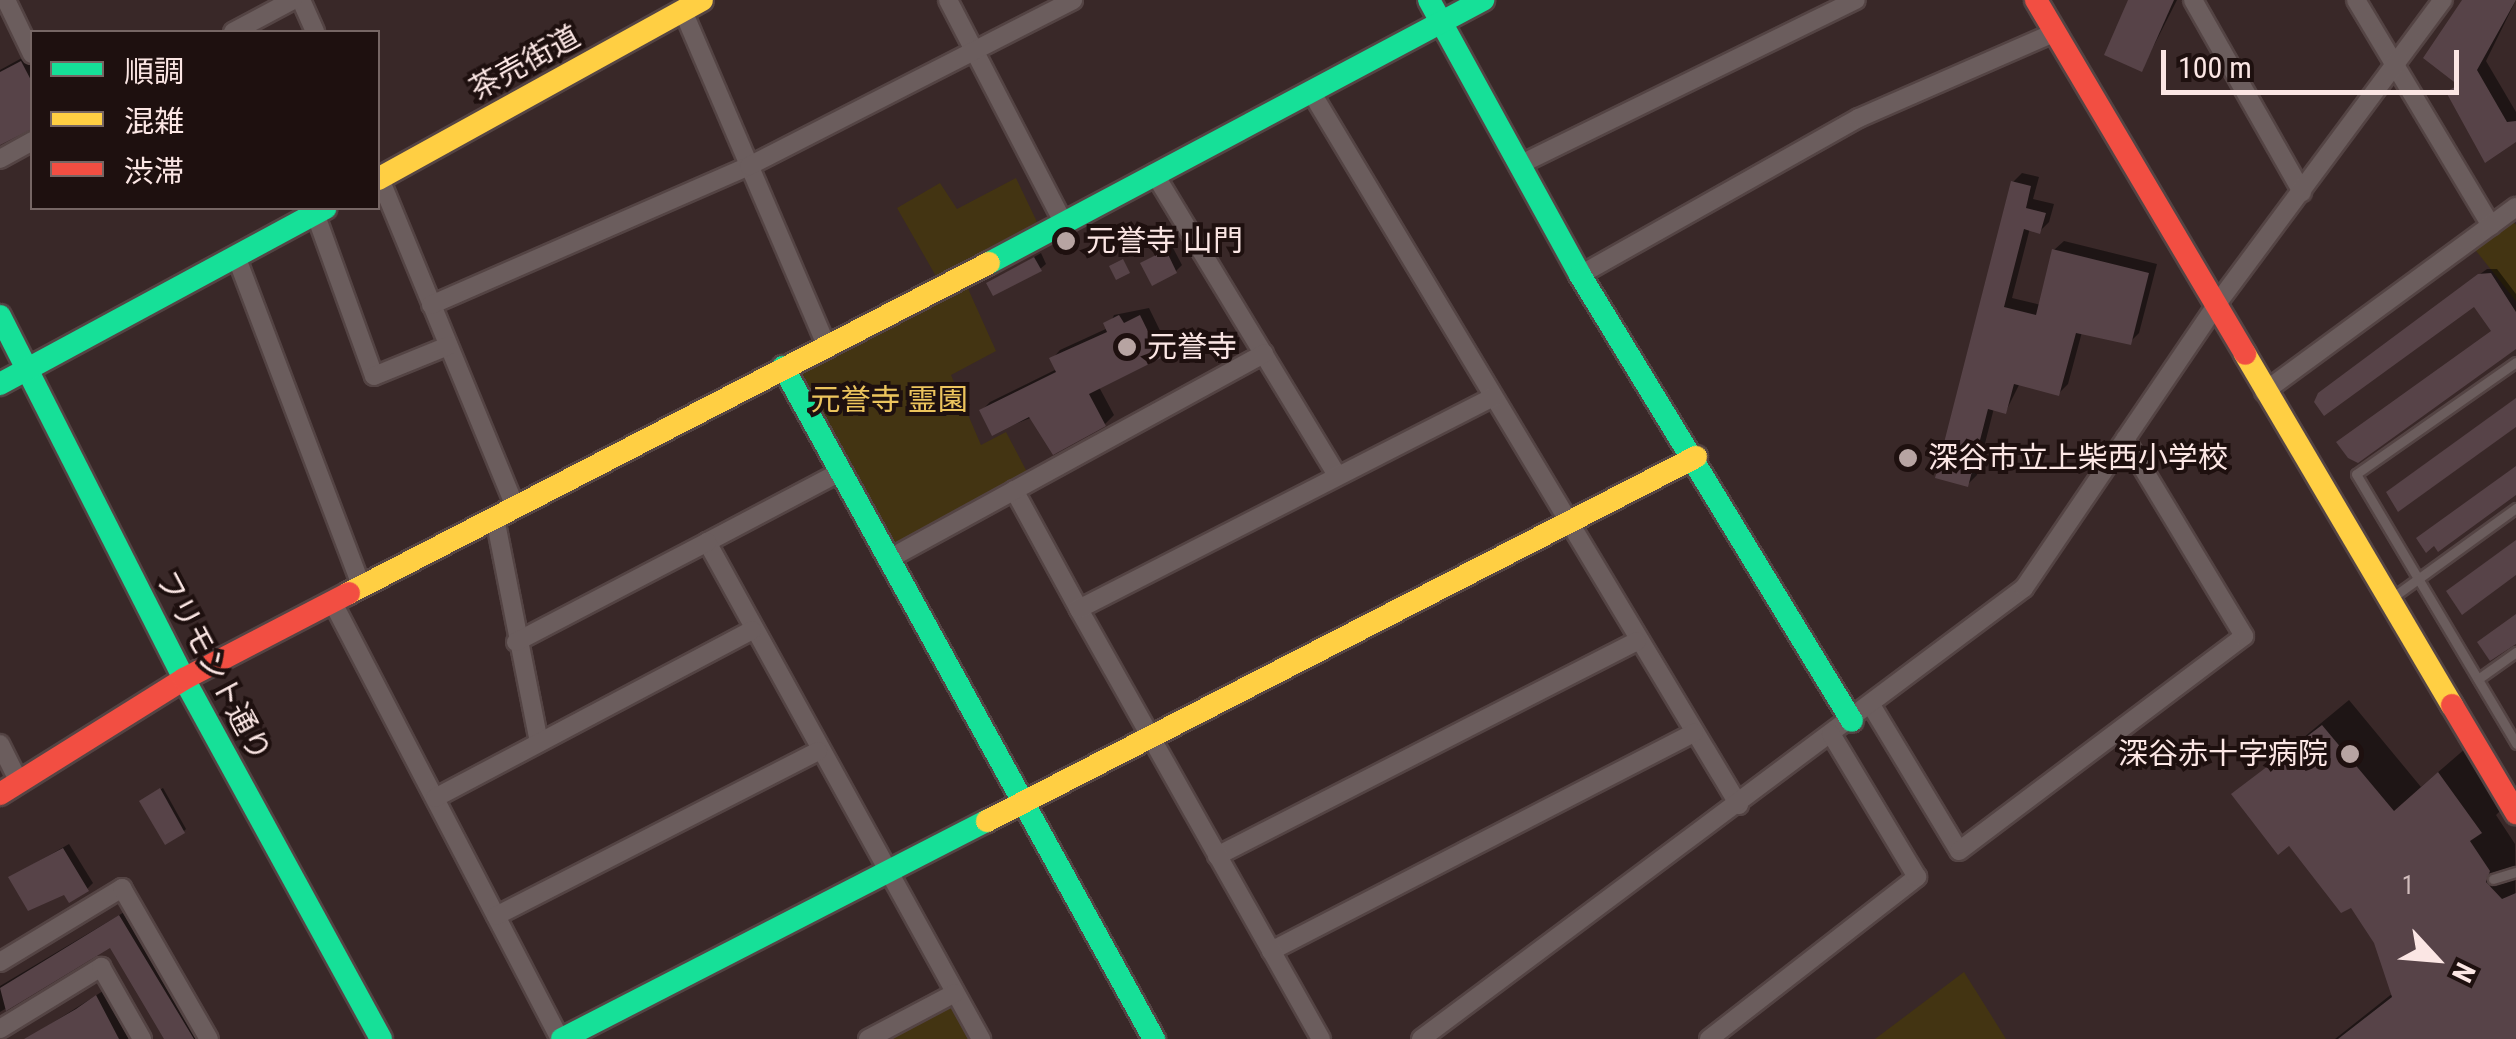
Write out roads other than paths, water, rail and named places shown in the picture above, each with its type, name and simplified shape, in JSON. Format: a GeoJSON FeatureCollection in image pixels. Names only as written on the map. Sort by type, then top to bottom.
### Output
{"type":"FeatureCollection","features":[{"type":"Feature","properties":{"kind":"street"},"geometry":{"type":"LineString","coordinates":[[6,0],[30,50]]}},
{"type":"Feature","properties":{"kind":"street"},"geometry":{"type":"LineString","coordinates":[[237,30],[292,0]]}},
{"type":"Feature","properties":{"kind":"street"},"geometry":{"type":"LineString","coordinates":[[301,0],[315,30]]}},
{"type":"Feature","properties":{"kind":"street"},"geometry":{"type":"LineString","coordinates":[[948,0],[1064,222]]}},
{"type":"Feature","properties":{"kind":"street"},"geometry":{"type":"LineString","coordinates":[[431,305],[750,166],[1073,0]]}},
{"type":"Feature","properties":{"kind":"street"},"geometry":{"type":"LineString","coordinates":[[1429,0],[1580,274],[1696,457],[1852,721]]}},
{"type":"Feature","properties":{"kind":"street"},"geometry":{"type":"LineString","coordinates":[[0,744],[10,788],[184,679],[1154,172],[1313,95],[1483,0]]}},
{"type":"Feature","properties":{"kind":"street"},"geometry":{"type":"LineString","coordinates":[[1519,164],[1856,0]]}},
{"type":"Feature","properties":{"kind":"street"},"geometry":{"type":"LineString","coordinates":[[2036,0],[2052,34],[2516,813]]}},
{"type":"Feature","properties":{"kind":"street"},"geometry":{"type":"LineString","coordinates":[[2193,0],[2302,192]]}},
{"type":"Feature","properties":{"kind":"street"},"geometry":{"type":"LineString","coordinates":[[2356,0],[2490,226]]}},
{"type":"Feature","properties":{"kind":"street"},"geometry":{"type":"LineString","coordinates":[[1422,1039],[1852,721],[2024,588],[2214,308],[2396,69],[2443,0]]}},
{"type":"Feature","properties":{"kind":"street"},"geometry":{"type":"LineString","coordinates":[[693,5],[750,166],[826,344]]}},
{"type":"Feature","properties":{"kind":"street","name":"茶売街道"},"geometry":{"type":"LineString","coordinates":[[380,176],[693,5]]}},
{"type":"Feature","properties":{"kind":"street"},"geometry":{"type":"LineString","coordinates":[[1580,274],[1860,118],[2052,34]]}},
{"type":"Feature","properties":{"kind":"street"},"geometry":{"type":"LineString","coordinates":[[1313,95],[1568,518],[1637,641],[1739,804]]}},
{"type":"Feature","properties":{"kind":"street"},"geometry":{"type":"LineString","coordinates":[[0,159],[30,142]]}},
{"type":"Feature","properties":{"kind":"street"},"geometry":{"type":"LineString","coordinates":[[1154,172],[1338,474]]}},
{"type":"Feature","properties":{"kind":"street"},"geometry":{"type":"LineString","coordinates":[[380,182],[448,346],[505,513],[516,642],[539,742]]}},
{"type":"Feature","properties":{"kind":"street"},"geometry":{"type":"LineString","coordinates":[[2264,392],[2516,207]]}},
{"type":"Feature","properties":{"kind":"street"},"geometry":{"type":"LineString","coordinates":[[0,384],[320,210],[374,376],[448,346]]}},
{"type":"Feature","properties":{"kind":"street"},"geometry":{"type":"LineString","coordinates":[[236,256],[362,588]]}},
{"type":"Feature","properties":{"kind":"street","name":"フリモント通り"},"geometry":{"type":"LineString","coordinates":[[0,316],[184,679],[382,1039]]}},
{"type":"Feature","properties":{"kind":"street"},"geometry":{"type":"LineString","coordinates":[[887,560],[1264,354]]}},
{"type":"Feature","properties":{"kind":"street"},"geometry":{"type":"LineString","coordinates":[[784,367],[1022,806],[1154,1039]]}},
{"type":"Feature","properties":{"kind":"street"},"geometry":{"type":"LineString","coordinates":[[1079,610],[1493,397]]}},
{"type":"Feature","properties":{"kind":"street"},"geometry":{"type":"LineString","coordinates":[[1871,705],[1958,851],[2244,636],[2125,439]]}},
{"type":"Feature","properties":{"kind":"street"},"geometry":{"type":"LineString","coordinates":[[333,603],[561,1039],[1152,740],[1568,518],[1696,457]]}},
{"type":"Feature","properties":{"kind":"street"},"geometry":{"type":"LineString","coordinates":[[516,642],[840,472]]}},
{"type":"Feature","properties":{"kind":"street"},"geometry":{"type":"LineString","coordinates":[[1014,490],[1321,1039]]}},
{"type":"Feature","properties":{"kind":"street"},"geometry":{"type":"LineString","coordinates":[[706,542],[818,751],[982,1039]]}},
{"type":"Feature","properties":{"kind":"street"},"geometry":{"type":"LineString","coordinates":[[435,798],[752,630]]}},
{"type":"Feature","properties":{"kind":"street"},"geometry":{"type":"LineString","coordinates":[[1217,856],[1637,641]]}},
{"type":"Feature","properties":{"kind":"street"},"geometry":{"type":"LineString","coordinates":[[1272,952],[1694,732]]}},
{"type":"Feature","properties":{"kind":"street"},"geometry":{"type":"LineString","coordinates":[[1709,1039],[1917,877],[1831,734]]}},
{"type":"Feature","properties":{"kind":"street"},"geometry":{"type":"LineString","coordinates":[[496,916],[818,751]]}},
{"type":"Feature","properties":{"kind":"street"},"geometry":{"type":"LineString","coordinates":[[0,962],[122,888],[209,1039]]}},
{"type":"Feature","properties":{"kind":"street"},"geometry":{"type":"LineString","coordinates":[[0,1029],[101,966],[142,1039]]}},
{"type":"Feature","properties":{"kind":"street"},"geometry":{"type":"LineString","coordinates":[[868,1039],[955,993]]}},
{"type":"Feature","properties":{"kind":"lane"},"geometry":{"type":"LineString","coordinates":[[2516,362],[2356,474],[2516,744]]}},
{"type":"Feature","properties":{"kind":"lane"},"geometry":{"type":"LineString","coordinates":[[2388,600],[2516,508]]}},
{"type":"Feature","properties":{"kind":"lane"},"geometry":{"type":"LineString","coordinates":[[2478,678],[2516,652]]}},
{"type":"Feature","properties":{"kind":"lane"},"geometry":{"type":"LineString","coordinates":[[2494,879],[2516,872]]}},
{"type":"Feature","properties":{"kind":"place","name":"元誉寺 山門"},"geometry":{"type":"Point","coordinates":[1066,241]}},
{"type":"Feature","properties":{"kind":"place","name":"元誉寺"},"geometry":{"type":"Point","coordinates":[1127,347]}},
{"type":"Feature","properties":{"kind":"place","name":"深谷市立上柴西小学校"},"geometry":{"type":"Point","coordinates":[1908,458]}},
{"type":"Feature","properties":{"kind":"place","name":"深谷赤十字病院"},"geometry":{"type":"Point","coordinates":[2350,754]}},
{"type":"Feature","properties":{"kind":"park label","name":"元誉寺 霊園"},"geometry":{"type":"Point","coordinates":[889,400]}}]}
